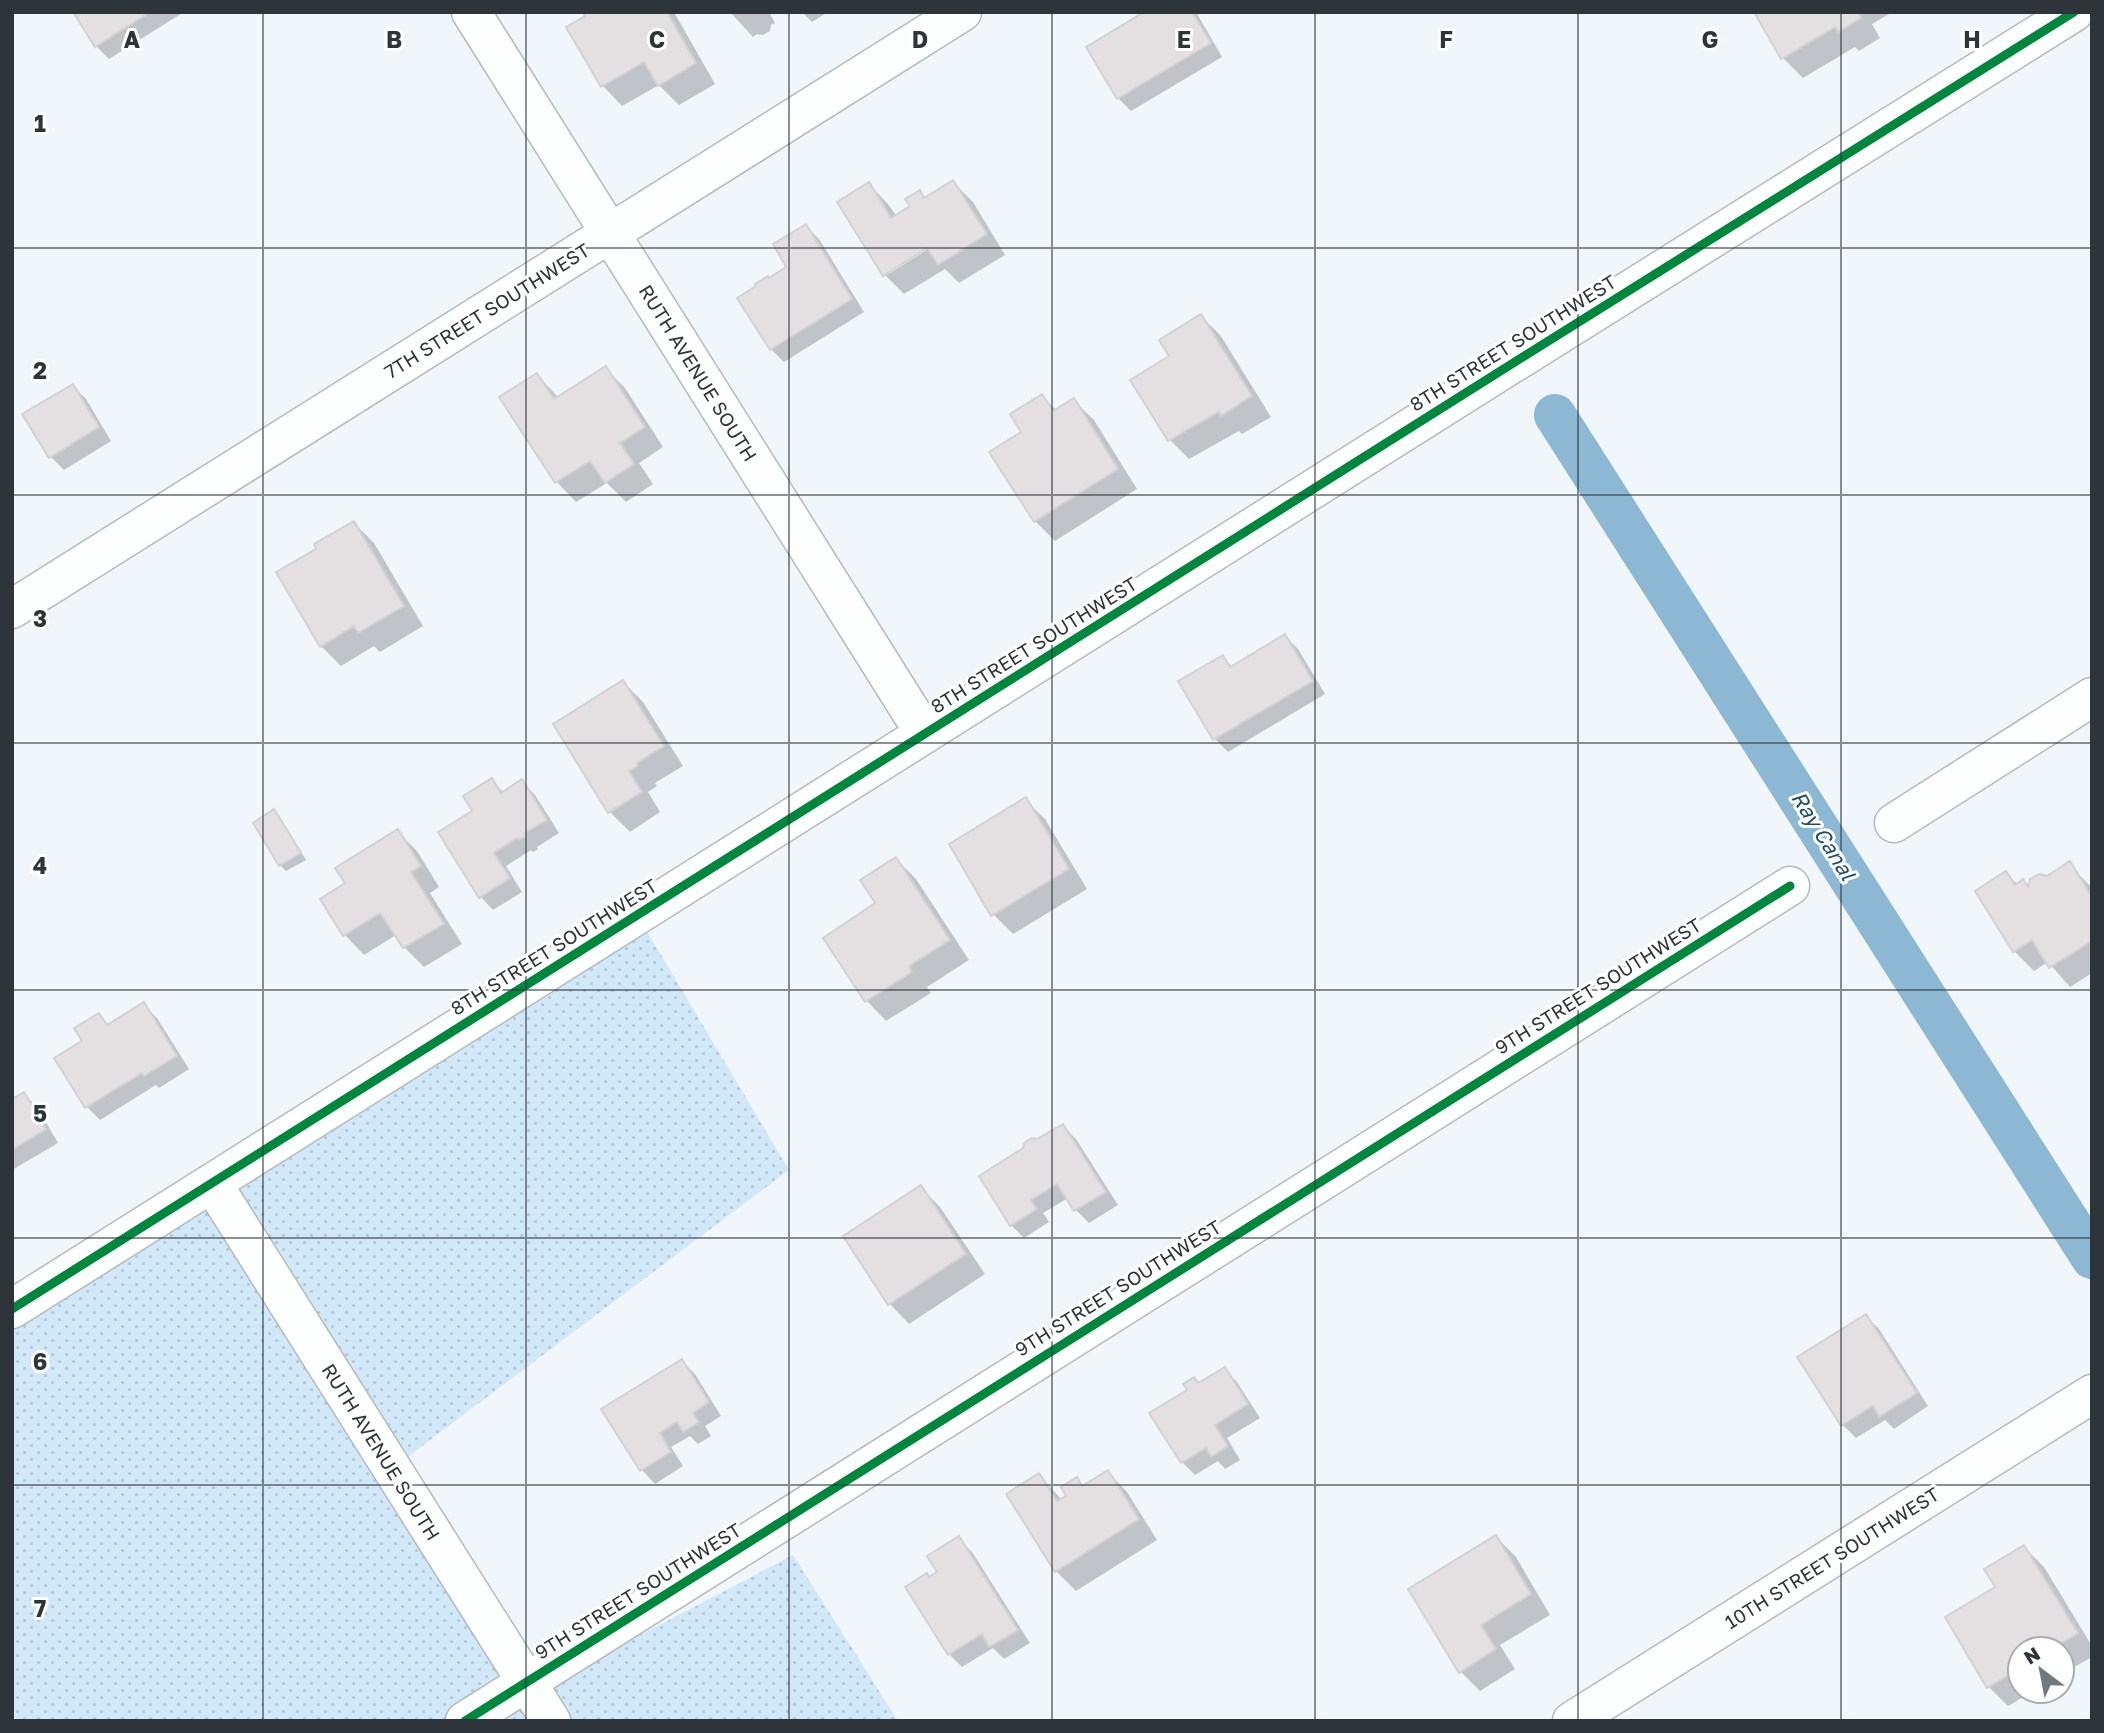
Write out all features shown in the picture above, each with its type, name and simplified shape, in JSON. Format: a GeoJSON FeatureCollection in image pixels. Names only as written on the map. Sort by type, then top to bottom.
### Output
{"type":"FeatureCollection","features":[{"type":"Feature","properties":{"kind":"street","name":"RUTH AVENUE SOUTH"},"geometry":{"type":"LineString","coordinates":[[471,12],[925,734]]}},
{"type":"Feature","properties":{"kind":"street","name":"7TH STREET SOUTHWEST"},"geometry":{"type":"LineString","coordinates":[[12,609],[962,12]]}},
{"type":"Feature","properties":{"kind":"street","name":"8TH STREET SOUTHWEST"},"geometry":{"type":"LineString","coordinates":[[12,1309],[2074,12]]}},
{"type":"Feature","properties":{"kind":"street"},"geometry":{"type":"LineString","coordinates":[[1894,823],[2092,697]]}},
{"type":"Feature","properties":{"kind":"street","name":"9TH STREET SOUTHWEST"},"geometry":{"type":"LineString","coordinates":[[465,1721],[1790,886]]}},
{"type":"Feature","properties":{"kind":"street","name":"RUTH AVENUE SOUTH"},"geometry":{"type":"LineString","coordinates":[[212,1183],[551,1721]]}},
{"type":"Feature","properties":{"kind":"street","name":"10TH STREET SOUTHWEST"},"geometry":{"type":"LineString","coordinates":[[1572,1721],[2092,1394]]}},
{"type":"Feature","properties":{"kind":"shaded area"},"geometry":{"type":"Polygon","coordinates":[[[642,923],[789,1170],[402,1461],[537,1689],[793,1555],[898,1721],[12,1721],[12,1305],[642,923]]]}},
{"type":"Feature","properties":{"kind":"building"},"geometry":{"type":"Polygon","coordinates":[[[73,12],[150,12],[95,47],[73,12]]]}},
{"type":"Feature","properties":{"kind":"building"},"geometry":{"type":"Polygon","coordinates":[[[583,12],[667,12],[696,63],[658,86],[644,62],[601,87],[566,27],[585,16],[583,12]]]}},
{"type":"Feature","properties":{"kind":"building"},"geometry":{"type":"Polygon","coordinates":[[[1144,12],[1192,12],[1211,43],[1117,99],[1086,47],[1144,12]]]}},
{"type":"Feature","properties":{"kind":"building"},"geometry":{"type":"Polygon","coordinates":[[[1754,12],[1858,12],[1861,18],[1838,32],[1835,27],[1781,59],[1754,12]]]}},
{"type":"Feature","properties":{"kind":"building"},"geometry":{"type":"Polygon","coordinates":[[[953,180],[987,234],[938,265],[927,248],[883,276],[837,202],[869,182],[891,218],[910,206],[905,199],[920,190],[924,198],[953,180]]]}},
{"type":"Feature","properties":{"kind":"building"},"geometry":{"type":"Polygon","coordinates":[[[806,224],[852,299],[770,350],[737,298],[756,286],[755,284],[786,267],[773,244],[806,224]]]}},
{"type":"Feature","properties":{"kind":"building"},"geometry":{"type":"Polygon","coordinates":[[[1201,314],[1252,396],[1221,416],[1219,412],[1168,441],[1130,380],[1169,356],[1159,340],[1201,314]]]}},
{"type":"Feature","properties":{"kind":"building"},"geometry":{"type":"Polygon","coordinates":[[[606,366],[645,427],[620,443],[634,464],[605,483],[590,461],[555,483],[499,397],[537,373],[554,399],[606,366]]]}},
{"type":"Feature","properties":{"kind":"building"},"geometry":{"type":"Polygon","coordinates":[[[73,384],[99,427],[49,458],[22,414],[73,384]]]}},
{"type":"Feature","properties":{"kind":"building"},"geometry":{"type":"Polygon","coordinates":[[[1042,394],[1053,411],[1074,398],[1118,469],[1034,522],[989,452],[1021,432],[1010,414],[1042,394]]]}},
{"type":"Feature","properties":{"kind":"building"},"geometry":{"type":"Polygon","coordinates":[[[354,521],[404,606],[358,633],[354,626],[320,647],[276,572],[316,549],[314,544],[354,521]]]}},
{"type":"Feature","properties":{"kind":"building"},"geometry":{"type":"Polygon","coordinates":[[[1285,634],[1313,681],[1213,740],[1178,681],[1223,655],[1230,667],[1285,634]]]}},
{"type":"Feature","properties":{"kind":"building"},"geometry":{"type":"Polygon","coordinates":[[[623,680],[664,746],[629,771],[642,792],[608,813],[553,724],[623,680]]]}},
{"type":"Feature","properties":{"kind":"building"},"geometry":{"type":"Polygon","coordinates":[[[492,778],[501,793],[522,779],[547,820],[525,833],[526,836],[519,840],[517,838],[494,853],[510,878],[479,898],[438,832],[472,811],[463,796],[492,778]]]}},
{"type":"Feature","properties":{"kind":"building"},"geometry":{"type":"Polygon","coordinates":[[[1026,797],[1069,869],[991,916],[949,844],[1026,797]]]}},
{"type":"Feature","properties":{"kind":"building"},"geometry":{"type":"Polygon","coordinates":[[[274,809],[301,853],[279,866],[253,823],[274,809]]]}},
{"type":"Feature","properties":{"kind":"building"},"geometry":{"type":"Polygon","coordinates":[[[398,829],[421,866],[411,872],[444,924],[403,948],[380,913],[343,936],[320,899],[345,883],[335,868],[398,829]]]}},
{"type":"Feature","properties":{"kind":"building"},"geometry":{"type":"Polygon","coordinates":[[[896,857],[950,940],[909,966],[912,972],[865,1002],[823,938],[875,903],[860,880],[896,857]]]}},
{"type":"Feature","properties":{"kind":"building"},"geometry":{"type":"Polygon","coordinates":[[[2070,861],[2092,897],[2092,941],[2049,968],[2032,940],[2013,952],[1975,891],[2006,871],[2015,885],[2023,879],[2028,887],[2030,879],[2039,874],[2047,876],[2070,861]]]}},
{"type":"Feature","properties":{"kind":"building"},"geometry":{"type":"Polygon","coordinates":[[[144,1002],[177,1056],[144,1076],[142,1073],[85,1108],[54,1058],[82,1041],[74,1028],[99,1013],[107,1025],[144,1002]]]}},
{"type":"Feature","properties":{"kind":"building"},"geometry":{"type":"Polygon","coordinates":[[[24,1092],[46,1129],[12,1150],[12,1099],[24,1092]]]}},
{"type":"Feature","properties":{"kind":"building"},"geometry":{"type":"Polygon","coordinates":[[[1063,1124],[1106,1192],[1074,1211],[1057,1184],[1031,1200],[1037,1209],[1010,1226],[979,1176],[1023,1148],[1024,1143],[1032,1138],[1037,1139],[1063,1124]]]}},
{"type":"Feature","properties":{"kind":"building"},"geometry":{"type":"Polygon","coordinates":[[[921,1185],[966,1254],[888,1305],[843,1236],[921,1185]]]}},
{"type":"Feature","properties":{"kind":"building"},"geometry":{"type":"Polygon","coordinates":[[[1866,1314],[1917,1393],[1879,1417],[1873,1406],[1841,1426],[1797,1357],[1866,1314]]]}},
{"type":"Feature","properties":{"kind":"building"},"geometry":{"type":"Polygon","coordinates":[[[682,1359],[709,1402],[693,1413],[699,1422],[683,1432],[677,1422],[660,1433],[671,1452],[640,1471],[601,1409],[682,1359]]]}},
{"type":"Feature","properties":{"kind":"building"},"geometry":{"type":"Polygon","coordinates":[[[1225,1367],[1248,1404],[1215,1425],[1228,1446],[1211,1457],[1206,1448],[1181,1463],[1149,1413],[1187,1390],[1183,1384],[1194,1377],[1198,1383],[1225,1367]]]}},
{"type":"Feature","properties":{"kind":"building"},"geometry":{"type":"Polygon","coordinates":[[[1108,1470],[1139,1519],[1055,1572],[1006,1494],[1039,1473],[1057,1501],[1066,1496],[1061,1487],[1077,1477],[1082,1486],[1108,1470]]]}},
{"type":"Feature","properties":{"kind":"building"},"geometry":{"type":"Polygon","coordinates":[[[1496,1535],[1531,1594],[1481,1625],[1496,1649],[1459,1673],[1408,1589],[1496,1535]]]}},
{"type":"Feature","properties":{"kind":"building"},"geometry":{"type":"Polygon","coordinates":[[[959,1536],[1018,1630],[989,1647],[982,1634],[948,1655],[905,1587],[927,1573],[929,1577],[937,1572],[927,1556],[959,1536]]]}},
{"type":"Feature","properties":{"kind":"building"},"geometry":{"type":"Polygon","coordinates":[[[2024,1545],[2078,1633],[2006,1635],[2006,1676],[1987,1688],[1945,1617],[1995,1587],[1984,1569],[2024,1545]]]}},
{"type":"Feature","properties":{"kind":"waterway","name":"Ray Canal"},"geometry":{"type":"LineString","coordinates":[[1555,415],[2092,1258]]}},
{"type":"Feature","properties":{"kind":"cycle path"},"geometry":{"type":"LineString","coordinates":[[12,1309],[2074,12]]}},
{"type":"Feature","properties":{"kind":"cycle path"},"geometry":{"type":"LineString","coordinates":[[465,1721],[1790,886]]}}]}
